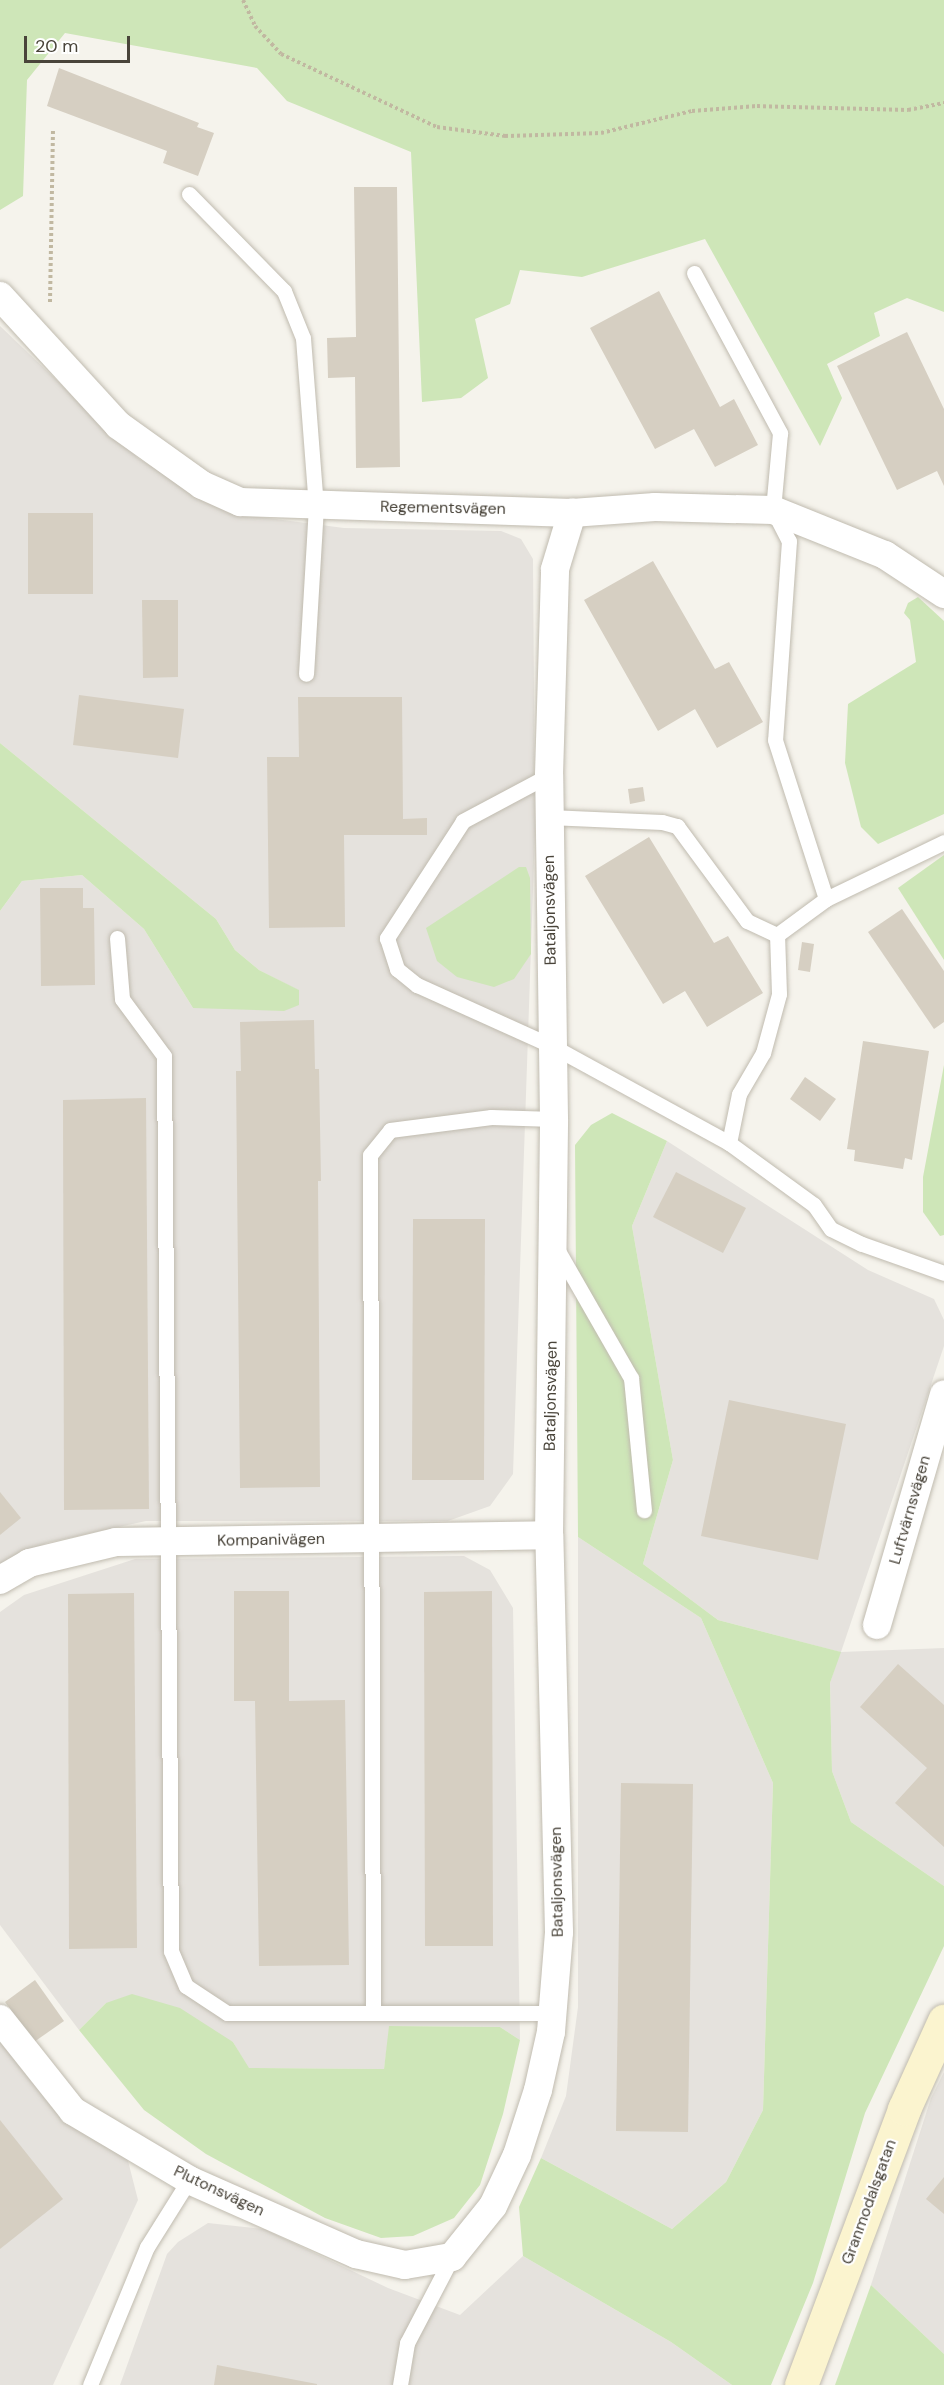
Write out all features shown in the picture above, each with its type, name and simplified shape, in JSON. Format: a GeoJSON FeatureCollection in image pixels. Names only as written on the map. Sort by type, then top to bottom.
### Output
{"type":"FeatureCollection","features":[{"type":"Feature","properties":{"kind":"street","name":"Regementsvägen"},"geometry":{"type":"LineString","coordinates":[[0,296],[118,424],[202,485],[240,502],[572,513],[656,507],[773,510],[885,555],[944,594]]}},
{"type":"Feature","properties":{"kind":"street","name":"Bataljonsvägen"},"geometry":{"type":"LineString","coordinates":[[452,2257],[493,2206],[517,2155],[538,2090],[552,2013],[559,1932],[549,1535],[554,1119],[549,775],[555,569],[572,513]]}},
{"type":"Feature","properties":{"kind":"street","name":"Luftvärnsvägen"},"geometry":{"type":"LineString","coordinates":[[877,1624],[944,1395]]}},
{"type":"Feature","properties":{"kind":"street","name":"Kompanivägen"},"geometry":{"type":"LineString","coordinates":[[0,1580],[29,1563],[65,1552],[116,1542],[549,1535]]}},
{"type":"Feature","properties":{"kind":"street","name":"Plutonsvägen"},"geometry":{"type":"LineString","coordinates":[[0,2019],[73,2111],[189,2180],[356,2254],[405,2265],[452,2257]]}},
{"type":"Feature","properties":{"kind":"street","name":"Granmodalsgatan"},"geometry":{"type":"LineString","coordinates":[[801,2385],[904,2109],[944,2021]]}},
{"type":"Feature","properties":{"kind":"lane"},"geometry":{"type":"LineString","coordinates":[[189,194],[284,291],[295,311],[303,338],[316,506],[306,674]]}},
{"type":"Feature","properties":{"kind":"lane"},"geometry":{"type":"LineString","coordinates":[[694,273],[780,434],[773,510],[789,541],[775,740],[826,899]]}},
{"type":"Feature","properties":{"kind":"lane"},"geometry":{"type":"LineString","coordinates":[[549,775],[463,821],[387,938],[397,969],[417,985],[552,1046],[729,1143],[814,1205],[831,1229],[862,1244],[944,1273]]}},
{"type":"Feature","properties":{"kind":"lane"},"geometry":{"type":"LineString","coordinates":[[549,817],[662,822],[678,826],[747,921],[777,935]]}},
{"type":"Feature","properties":{"kind":"lane"},"geometry":{"type":"LineString","coordinates":[[777,935],[826,899],[944,842]]}},
{"type":"Feature","properties":{"kind":"lane"},"geometry":{"type":"LineString","coordinates":[[729,1143],[739,1094],[763,1053],[778,994],[777,935]]}},
{"type":"Feature","properties":{"kind":"lane"},"geometry":{"type":"LineString","coordinates":[[117,938],[122,999],[164,1056],[171,1951],[186,1986],[227,2013],[552,2013]]}},
{"type":"Feature","properties":{"kind":"lane"},"geometry":{"type":"LineString","coordinates":[[373,2013],[369,1538],[370,1155],[390,1130],[491,1117],[554,1119]]}},
{"type":"Feature","properties":{"kind":"lane"},"geometry":{"type":"LineString","coordinates":[[553,1241],[631,1378],[644,1510]]}},
{"type":"Feature","properties":{"kind":"lane"},"geometry":{"type":"LineString","coordinates":[[90,2385],[147,2247],[189,2180]]}},
{"type":"Feature","properties":{"kind":"lane"},"geometry":{"type":"LineString","coordinates":[[400,2385],[407,2343],[452,2257]]}},
{"type":"Feature","properties":{"kind":"path"},"geometry":{"type":"LineString","coordinates":[[243,0],[255,26],[281,54],[437,128],[505,136],[601,133],[692,111],[758,105],[908,110],[944,103]]}},
{"type":"Feature","properties":{"kind":"path"},"geometry":{"type":"LineString","coordinates":[[41,338],[53,283],[53,128]]}},
{"type":"Feature","properties":{"kind":"shaded area"},"geometry":{"type":"Polygon","coordinates":[[[0,326],[139,459],[236,514],[344,528],[501,531],[521,539],[533,559],[535,831],[513,1474],[490,1506],[448,1521],[146,1521],[46,1543],[0,1568],[0,911],[22,881],[82,875],[144,929],[193,1008],[298,990],[259,970],[235,950],[216,919],[0,743],[0,326]]]}},
{"type":"Feature","properties":{"kind":"shaded area"},"geometry":{"type":"Polygon","coordinates":[[[667,1141],[868,1270],[934,1299],[944,1320],[944,1346],[841,1652],[944,1648],[944,1886],[851,1822],[832,1771],[830,1683],[840,1652],[718,1620],[643,1564],[673,1460],[632,1226],[667,1141]]]}},
{"type":"Feature","properties":{"kind":"shaded area"},"geometry":{"type":"Polygon","coordinates":[[[578,1537],[701,1618],[773,1783],[763,2110],[726,2182],[672,2229],[541,2158],[566,2096],[578,2007],[578,1537]]]}},
{"type":"Feature","properties":{"kind":"shaded area"},"geometry":{"type":"Polygon","coordinates":[[[464,1556],[490,1570],[513,1608],[520,2040],[500,2027],[390,2026],[384,2069],[248,2068],[233,2042],[106,2003],[79,2030],[0,1925],[0,1612],[24,1595],[135,1559],[464,1556]]]}},
{"type":"Feature","properties":{"kind":"shaded area"},"geometry":{"type":"Polygon","coordinates":[[[0,2038],[127,2157],[138,2200],[53,2385],[0,2385],[0,2038]]]}},
{"type":"Feature","properties":{"kind":"shaded area"},"geometry":{"type":"Polygon","coordinates":[[[944,2072],[944,2354],[871,2285],[931,2098],[944,2072]]]}},
{"type":"Feature","properties":{"kind":"shaded area"},"geometry":{"type":"Polygon","coordinates":[[[208,2223],[264,2229],[388,2288],[460,2315],[523,2256],[671,2342],[732,2385],[120,2385],[167,2254],[178,2242],[208,2223]]]}},
{"type":"Feature","properties":{"kind":"green space"},"geometry":{"type":"Polygon","coordinates":[[[0,0],[944,0],[944,312],[907,298],[874,313],[880,336],[827,364],[842,398],[820,446],[705,239],[582,277],[520,270],[510,304],[475,319],[488,378],[461,398],[422,402],[411,152],[287,101],[257,68],[65,33],[27,80],[23,196],[0,210],[0,0]]]}},
{"type":"Feature","properties":{"kind":"green space"},"geometry":{"type":"Polygon","coordinates":[[[918,597],[944,621],[944,814],[878,844],[861,827],[845,763],[848,704],[916,662],[910,620],[904,613],[908,603],[918,597]]]}},
{"type":"Feature","properties":{"kind":"green space"},"geometry":{"type":"Polygon","coordinates":[[[0,743],[216,919],[235,950],[259,970],[299,990],[299,1005],[284,1011],[193,1008],[144,929],[82,875],[22,881],[0,911],[0,743]]]}},
{"type":"Feature","properties":{"kind":"green space"},"geometry":{"type":"Polygon","coordinates":[[[944,855],[944,960],[898,888],[944,855]]]}},
{"type":"Feature","properties":{"kind":"green space"},"geometry":{"type":"Polygon","coordinates":[[[519,867],[526,867],[530,878],[531,954],[514,979],[494,987],[457,977],[437,961],[426,928],[519,867]]]}},
{"type":"Feature","properties":{"kind":"green space"},"geometry":{"type":"Polygon","coordinates":[[[944,1065],[944,1235],[940,1236],[923,1212],[923,1177],[944,1065]]]}},
{"type":"Feature","properties":{"kind":"green space"},"geometry":{"type":"Polygon","coordinates":[[[612,1113],[667,1141],[632,1226],[673,1460],[643,1564],[718,1620],[841,1652],[830,1683],[832,1771],[851,1822],[944,1886],[944,1946],[865,2113],[813,2283],[771,2385],[732,2385],[671,2342],[523,2256],[519,2207],[541,2158],[672,2229],[726,2182],[763,2110],[773,1783],[701,1618],[578,1537],[575,1145],[591,1125],[612,1113]]]}},
{"type":"Feature","properties":{"kind":"green space"},"geometry":{"type":"Polygon","coordinates":[[[132,1994],[180,2008],[233,2042],[249,2068],[384,2069],[389,2026],[500,2027],[520,2040],[503,2114],[480,2185],[454,2218],[413,2236],[381,2238],[325,2218],[206,2154],[144,2110],[79,2030],[106,2003],[132,1994]]]}},
{"type":"Feature","properties":{"kind":"green space"},"geometry":{"type":"Polygon","coordinates":[[[871,2285],[944,2354],[944,2385],[835,2385],[871,2285]]]}},
{"type":"Feature","properties":{"kind":"building"},"geometry":{"type":"Polygon","coordinates":[[[59,68],[199,123],[197,127],[214,133],[198,176],[163,163],[167,151],[47,106],[59,68]]]}},
{"type":"Feature","properties":{"kind":"building"},"geometry":{"type":"Polygon","coordinates":[[[354,187],[397,187],[400,467],[356,468],[355,377],[328,378],[327,338],[356,337],[354,187]]]}},
{"type":"Feature","properties":{"kind":"building"},"geometry":{"type":"Polygon","coordinates":[[[659,291],[720,407],[734,399],[758,445],[715,467],[694,429],[655,449],[590,328],[659,291]]]}},
{"type":"Feature","properties":{"kind":"building"},"geometry":{"type":"Polygon","coordinates":[[[907,332],[944,409],[944,486],[937,471],[897,490],[837,366],[907,332]]]}},
{"type":"Feature","properties":{"kind":"building"},"geometry":{"type":"Polygon","coordinates":[[[28,513],[93,513],[93,594],[28,594],[28,513]]]}},
{"type":"Feature","properties":{"kind":"building"},"geometry":{"type":"Polygon","coordinates":[[[653,561],[715,669],[729,662],[763,722],[717,748],[695,709],[658,731],[584,600],[653,561]]]}},
{"type":"Feature","properties":{"kind":"building"},"geometry":{"type":"Polygon","coordinates":[[[142,600],[178,600],[178,677],[143,678],[142,600]]]}},
{"type":"Feature","properties":{"kind":"building"},"geometry":{"type":"Polygon","coordinates":[[[79,695],[184,709],[178,758],[73,745],[79,695]]]}},
{"type":"Feature","properties":{"kind":"building"},"geometry":{"type":"Polygon","coordinates":[[[298,697],[402,697],[403,819],[427,818],[427,835],[344,835],[345,927],[269,928],[267,757],[299,757],[298,697]]]}},
{"type":"Feature","properties":{"kind":"building"},"geometry":{"type":"Polygon","coordinates":[[[643,787],[645,801],[630,804],[628,789],[643,787]]]}},
{"type":"Feature","properties":{"kind":"building"},"geometry":{"type":"Polygon","coordinates":[[[649,837],[714,943],[728,936],[763,993],[707,1027],[685,991],[663,1004],[585,876],[649,837]]]}},
{"type":"Feature","properties":{"kind":"building"},"geometry":{"type":"Polygon","coordinates":[[[40,888],[83,888],[83,908],[94,908],[95,985],[41,986],[40,888]]]}},
{"type":"Feature","properties":{"kind":"building"},"geometry":{"type":"Polygon","coordinates":[[[902,909],[944,971],[944,1022],[934,1029],[868,932],[902,909]]]}},
{"type":"Feature","properties":{"kind":"building"},"geometry":{"type":"Polygon","coordinates":[[[802,942],[814,944],[810,972],[798,970],[802,942]]]}},
{"type":"Feature","properties":{"kind":"building"},"geometry":{"type":"Polygon","coordinates":[[[314,1020],[315,1069],[319,1069],[321,1181],[318,1181],[320,1487],[240,1488],[236,1071],[241,1071],[240,1022],[314,1020]]]}},
{"type":"Feature","properties":{"kind":"building"},"geometry":{"type":"Polygon","coordinates":[[[863,1041],[929,1051],[912,1160],[905,1158],[903,1169],[854,1161],[855,1150],[847,1149],[863,1041]]]}},
{"type":"Feature","properties":{"kind":"building"},"geometry":{"type":"Polygon","coordinates":[[[805,1077],[836,1099],[820,1121],[790,1099],[805,1077]]]}},
{"type":"Feature","properties":{"kind":"building"},"geometry":{"type":"Polygon","coordinates":[[[146,1098],[149,1509],[64,1510],[63,1100],[146,1098]]]}},
{"type":"Feature","properties":{"kind":"building"},"geometry":{"type":"Polygon","coordinates":[[[676,1172],[746,1208],[723,1253],[653,1217],[676,1172]]]}},
{"type":"Feature","properties":{"kind":"building"},"geometry":{"type":"Polygon","coordinates":[[[413,1219],[485,1219],[484,1480],[412,1480],[413,1219]]]}},
{"type":"Feature","properties":{"kind":"building"},"geometry":{"type":"Polygon","coordinates":[[[729,1400],[846,1424],[818,1560],[701,1536],[729,1400]]]}},
{"type":"Feature","properties":{"kind":"building"},"geometry":{"type":"Polygon","coordinates":[[[0,1492],[21,1518],[0,1535],[0,1492]]]}},
{"type":"Feature","properties":{"kind":"building"},"geometry":{"type":"Polygon","coordinates":[[[234,1591],[289,1591],[289,1701],[345,1700],[349,1965],[259,1966],[255,1701],[234,1701],[234,1591]]]}},
{"type":"Feature","properties":{"kind":"building"},"geometry":{"type":"Polygon","coordinates":[[[492,1591],[493,1946],[425,1946],[424,1592],[492,1591]]]}},
{"type":"Feature","properties":{"kind":"building"},"geometry":{"type":"Polygon","coordinates":[[[134,1593],[137,1948],[69,1949],[68,1594],[134,1593]]]}},
{"type":"Feature","properties":{"kind":"building"},"geometry":{"type":"Polygon","coordinates":[[[898,1664],[944,1705],[944,1847],[895,1803],[927,1768],[860,1707],[898,1664]]]}},
{"type":"Feature","properties":{"kind":"building"},"geometry":{"type":"Polygon","coordinates":[[[621,1783],[693,1784],[688,2132],[616,2131],[621,1783]]]}},
{"type":"Feature","properties":{"kind":"building"},"geometry":{"type":"Polygon","coordinates":[[[35,1980],[64,2021],[34,2042],[5,2002],[35,1980]]]}},
{"type":"Feature","properties":{"kind":"building"},"geometry":{"type":"Polygon","coordinates":[[[0,2120],[63,2199],[0,2249],[0,2120]]]}},
{"type":"Feature","properties":{"kind":"building"},"geometry":{"type":"Polygon","coordinates":[[[944,2177],[944,2214],[926,2199],[944,2177]]]}},
{"type":"Feature","properties":{"kind":"building"},"geometry":{"type":"Polygon","coordinates":[[[217,2365],[317,2384],[317,2385],[214,2385],[217,2365]]]}}]}
